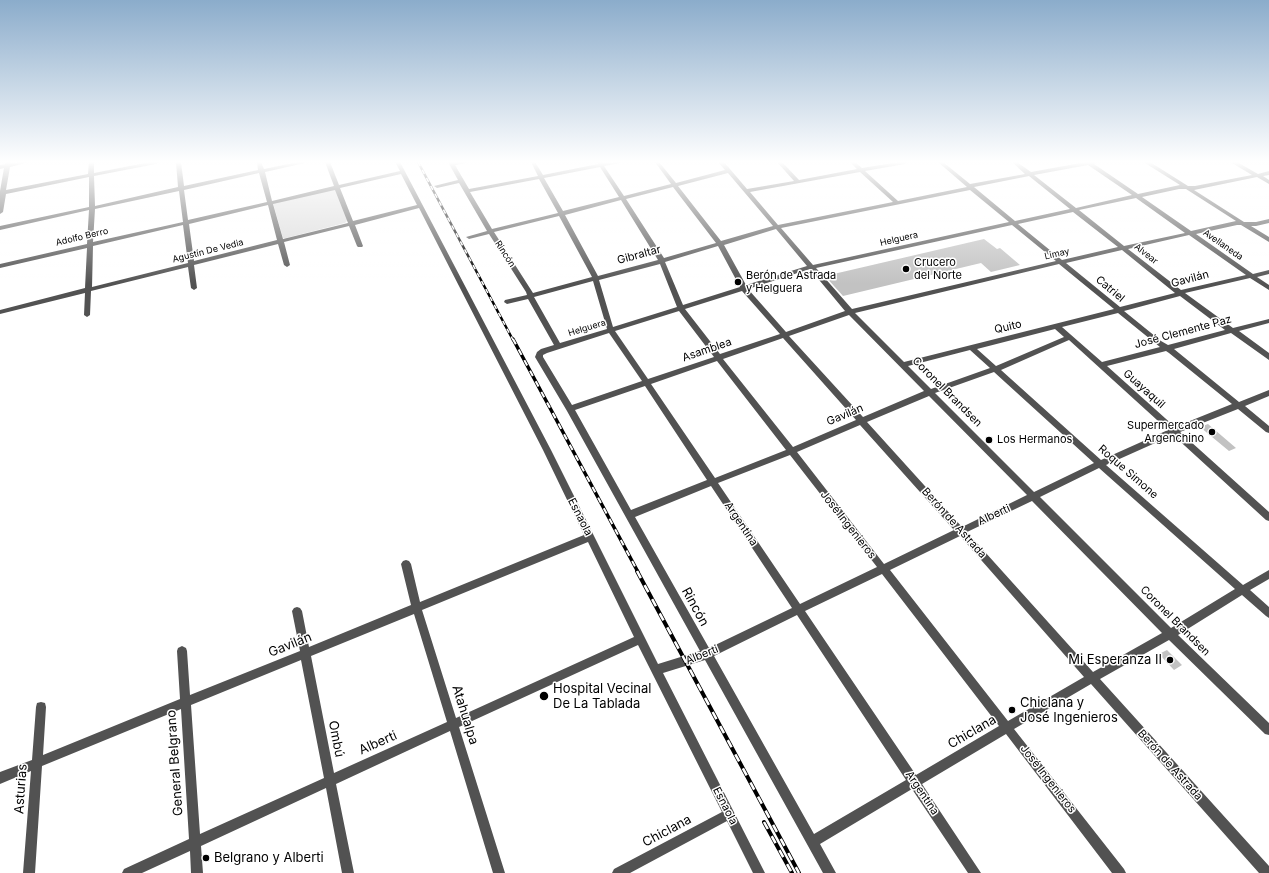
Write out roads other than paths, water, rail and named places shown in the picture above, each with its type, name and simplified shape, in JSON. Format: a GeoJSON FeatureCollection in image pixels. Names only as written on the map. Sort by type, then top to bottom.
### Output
{"type":"FeatureCollection","features":[{"type":"Feature","properties":{"kind":"street"},"geometry":{"type":"LineString","coordinates":[[87,315],[92,203]]}},
{"type":"Feature","properties":{"kind":"street"},"geometry":{"type":"LineString","coordinates":[[0,228],[117,203]]}},
{"type":"Feature","properties":{"kind":"street"},"geometry":{"type":"LineString","coordinates":[[183,203],[194,288]]}},
{"type":"Feature","properties":{"kind":"street","name":"Adolfo Berro"},"geometry":{"type":"LineString","coordinates":[[0,266],[267,203]]}},
{"type":"Feature","properties":{"kind":"street"},"geometry":{"type":"LineString","coordinates":[[270,203],[287,265]]}},
{"type":"Feature","properties":{"kind":"street"},"geometry":{"type":"LineString","coordinates":[[343,203],[360,246]]}},
{"type":"Feature","properties":{"kind":"street","name":"Esnaola"},"geometry":{"type":"LineString","coordinates":[[418,203],[590,537],[640,640],[759,873]]}},
{"type":"Feature","properties":{"kind":"street","name":"Rincón"},"geometry":{"type":"LineString","coordinates":[[474,203],[558,346]]}},
{"type":"Feature","properties":{"kind":"street","name":"Argentina"},"geometry":{"type":"LineString","coordinates":[[555,203],[596,278],[611,330],[975,873]]}},
{"type":"Feature","properties":{"kind":"street"},"geometry":{"type":"LineString","coordinates":[[469,237],[602,203]]}},
{"type":"Feature","properties":{"kind":"street","name":"José Ingenieros"},"geometry":{"type":"LineString","coordinates":[[624,203],[662,261],[681,308],[718,358],[1008,727],[1120,873]]}},
{"type":"Feature","properties":{"kind":"street","name":"Berón de Astrada"},"geometry":{"type":"LineString","coordinates":[[689,203],[720,244],[744,289],[1267,873]]}},
{"type":"Feature","properties":{"kind":"street","name":"Coronel Brandsen"},"geometry":{"type":"LineString","coordinates":[[757,203],[850,312],[1170,634],[1269,730]]}},
{"type":"Feature","properties":{"kind":"street","name":"Gibraltar"},"geometry":{"type":"LineString","coordinates":[[507,302],[662,261],[777,227],[897,203]]}},
{"type":"Feature","properties":{"kind":"street","name":"Catriel"},"geometry":{"type":"LineString","coordinates":[[990,203],[1060,262],[1269,430]]}},
{"type":"Feature","properties":{"kind":"street","name":"Alvear"},"geometry":{"type":"LineString","coordinates":[[1065,203],[1180,293],[1269,357]]}},
{"type":"Feature","properties":{"kind":"street","name":"Helguera"},"geometry":{"type":"LineString","coordinates":[[540,354],[558,346],[811,267],[1107,203]]}},
{"type":"Feature","properties":{"kind":"street","name":"Avellaneda"},"geometry":{"type":"LineString","coordinates":[[1147,203],[1269,288]]}},
{"type":"Feature","properties":{"kind":"street"},"geometry":{"type":"LineString","coordinates":[[1211,203],[1269,240]]}},
{"type":"Feature","properties":{"kind":"street","name":"Agustín De Vedia"},"geometry":{"type":"LineString","coordinates":[[0,312],[420,206]]}},
{"type":"Feature","properties":{"kind":"street","name":"Limay"},"geometry":{"type":"LineString","coordinates":[[850,312],[1060,262],[1237,223],[1256,224],[1269,221]]}},
{"type":"Feature","properties":{"kind":"street","name":"Gavilán"},"geometry":{"type":"LineString","coordinates":[[1119,310],[1180,293],[1269,272]]}},
{"type":"Feature","properties":{"kind":"street","name":"Quito"},"geometry":{"type":"LineString","coordinates":[[903,365],[1119,310]]}},
{"type":"Feature","properties":{"kind":"street","name":"Asamblea"},"geometry":{"type":"LineString","coordinates":[[570,409],[850,312]]}},
{"type":"Feature","properties":{"kind":"street","name":"José Clemente Paz"},"geometry":{"type":"LineString","coordinates":[[1102,365],[1269,321]]}},
{"type":"Feature","properties":{"kind":"street","name":"Guayaquil"},"geometry":{"type":"LineString","coordinates":[[1057,326],[1269,516]]}},
{"type":"Feature","properties":{"kind":"street","name":"Gavilán"},"geometry":{"type":"LineString","coordinates":[[629,515],[791,451],[930,392],[995,369],[1070,338]]}},
{"type":"Feature","properties":{"kind":"street","name":"Roque Simone"},"geometry":{"type":"LineString","coordinates":[[972,348],[1100,464],[1269,613]]}},
{"type":"Feature","properties":{"kind":"street","name":"Rincón"},"geometry":{"type":"LineString","coordinates":[[540,354],[539,357],[570,409],[830,873]]}},
{"type":"Feature","properties":{"kind":"street","name":"Alberti"},"geometry":{"type":"LineString","coordinates":[[656,670],[707,654],[882,568],[1100,464],[1174,431],[1269,393]]}},
{"type":"Feature","properties":{"kind":"street","name":"Gavilán"},"geometry":{"type":"LineString","coordinates":[[0,778],[185,704],[305,653],[590,537]]}},
{"type":"Feature","properties":{"kind":"street","name":"Atahualpa"},"geometry":{"type":"LineString","coordinates":[[406,564],[417,608],[499,873]]}},
{"type":"Feature","properties":{"kind":"street","name":"Chiclana"},"geometry":{"type":"LineString","coordinates":[[813,841],[1020,719],[1170,634],[1269,574]]}},
{"type":"Feature","properties":{"kind":"street","name":"Ombú"},"geometry":{"type":"LineString","coordinates":[[297,611],[348,873]]}},
{"type":"Feature","properties":{"kind":"street","name":"Alberti"},"geometry":{"type":"LineString","coordinates":[[128,873],[640,640]]}},
{"type":"Feature","properties":{"kind":"street","name":"General Belgrano"},"geometry":{"type":"LineString","coordinates":[[182,651],[197,873]]}},
{"type":"Feature","properties":{"kind":"street","name":"Asturias"},"geometry":{"type":"LineString","coordinates":[[29,873],[41,708]]}},
{"type":"Feature","properties":{"kind":"street","name":"Chiclana"},"geometry":{"type":"LineString","coordinates":[[618,873],[729,814]]}},
{"type":"Feature","properties":{"kind":"railway"},"geometry":{"type":"LineString","coordinates":[[440,203],[513,340]]}},
{"type":"Feature","properties":{"kind":"railway"},"geometry":{"type":"LineString","coordinates":[[513,339],[638,572]]}},
{"type":"Feature","properties":{"kind":"railway"},"geometry":{"type":"LineString","coordinates":[[637,571],[799,873]]}},
{"type":"Feature","properties":{"kind":"railway"},"geometry":{"type":"LineString","coordinates":[[764,822],[792,873]]}},
{"type":"Feature","properties":{"kind":"place","name":"Crucero del Norte"},"geometry":{"type":"Point","coordinates":[906,269]}},
{"type":"Feature","properties":{"kind":"place","name":"Berón de Astrada y Helguera"},"geometry":{"type":"Point","coordinates":[738,282]}},
{"type":"Feature","properties":{"kind":"place","name":"Supermercado Argenchino"},"geometry":{"type":"Point","coordinates":[1212,432]}},
{"type":"Feature","properties":{"kind":"place","name":"Los Hermanos"},"geometry":{"type":"Point","coordinates":[989,440]}},
{"type":"Feature","properties":{"kind":"place","name":"Mi Esperanza II"},"geometry":{"type":"Point","coordinates":[1170,660]}},
{"type":"Feature","properties":{"kind":"place","name":"Hospital Vecinal De La Tablada"},"geometry":{"type":"Point","coordinates":[544,696]}},
{"type":"Feature","properties":{"kind":"place","name":"Chiclana y José Ingenieros"},"geometry":{"type":"Point","coordinates":[1012,710]}},
{"type":"Feature","properties":{"kind":"place","name":"Belgrano y Alberti"},"geometry":{"type":"Point","coordinates":[206,858]}}]}
